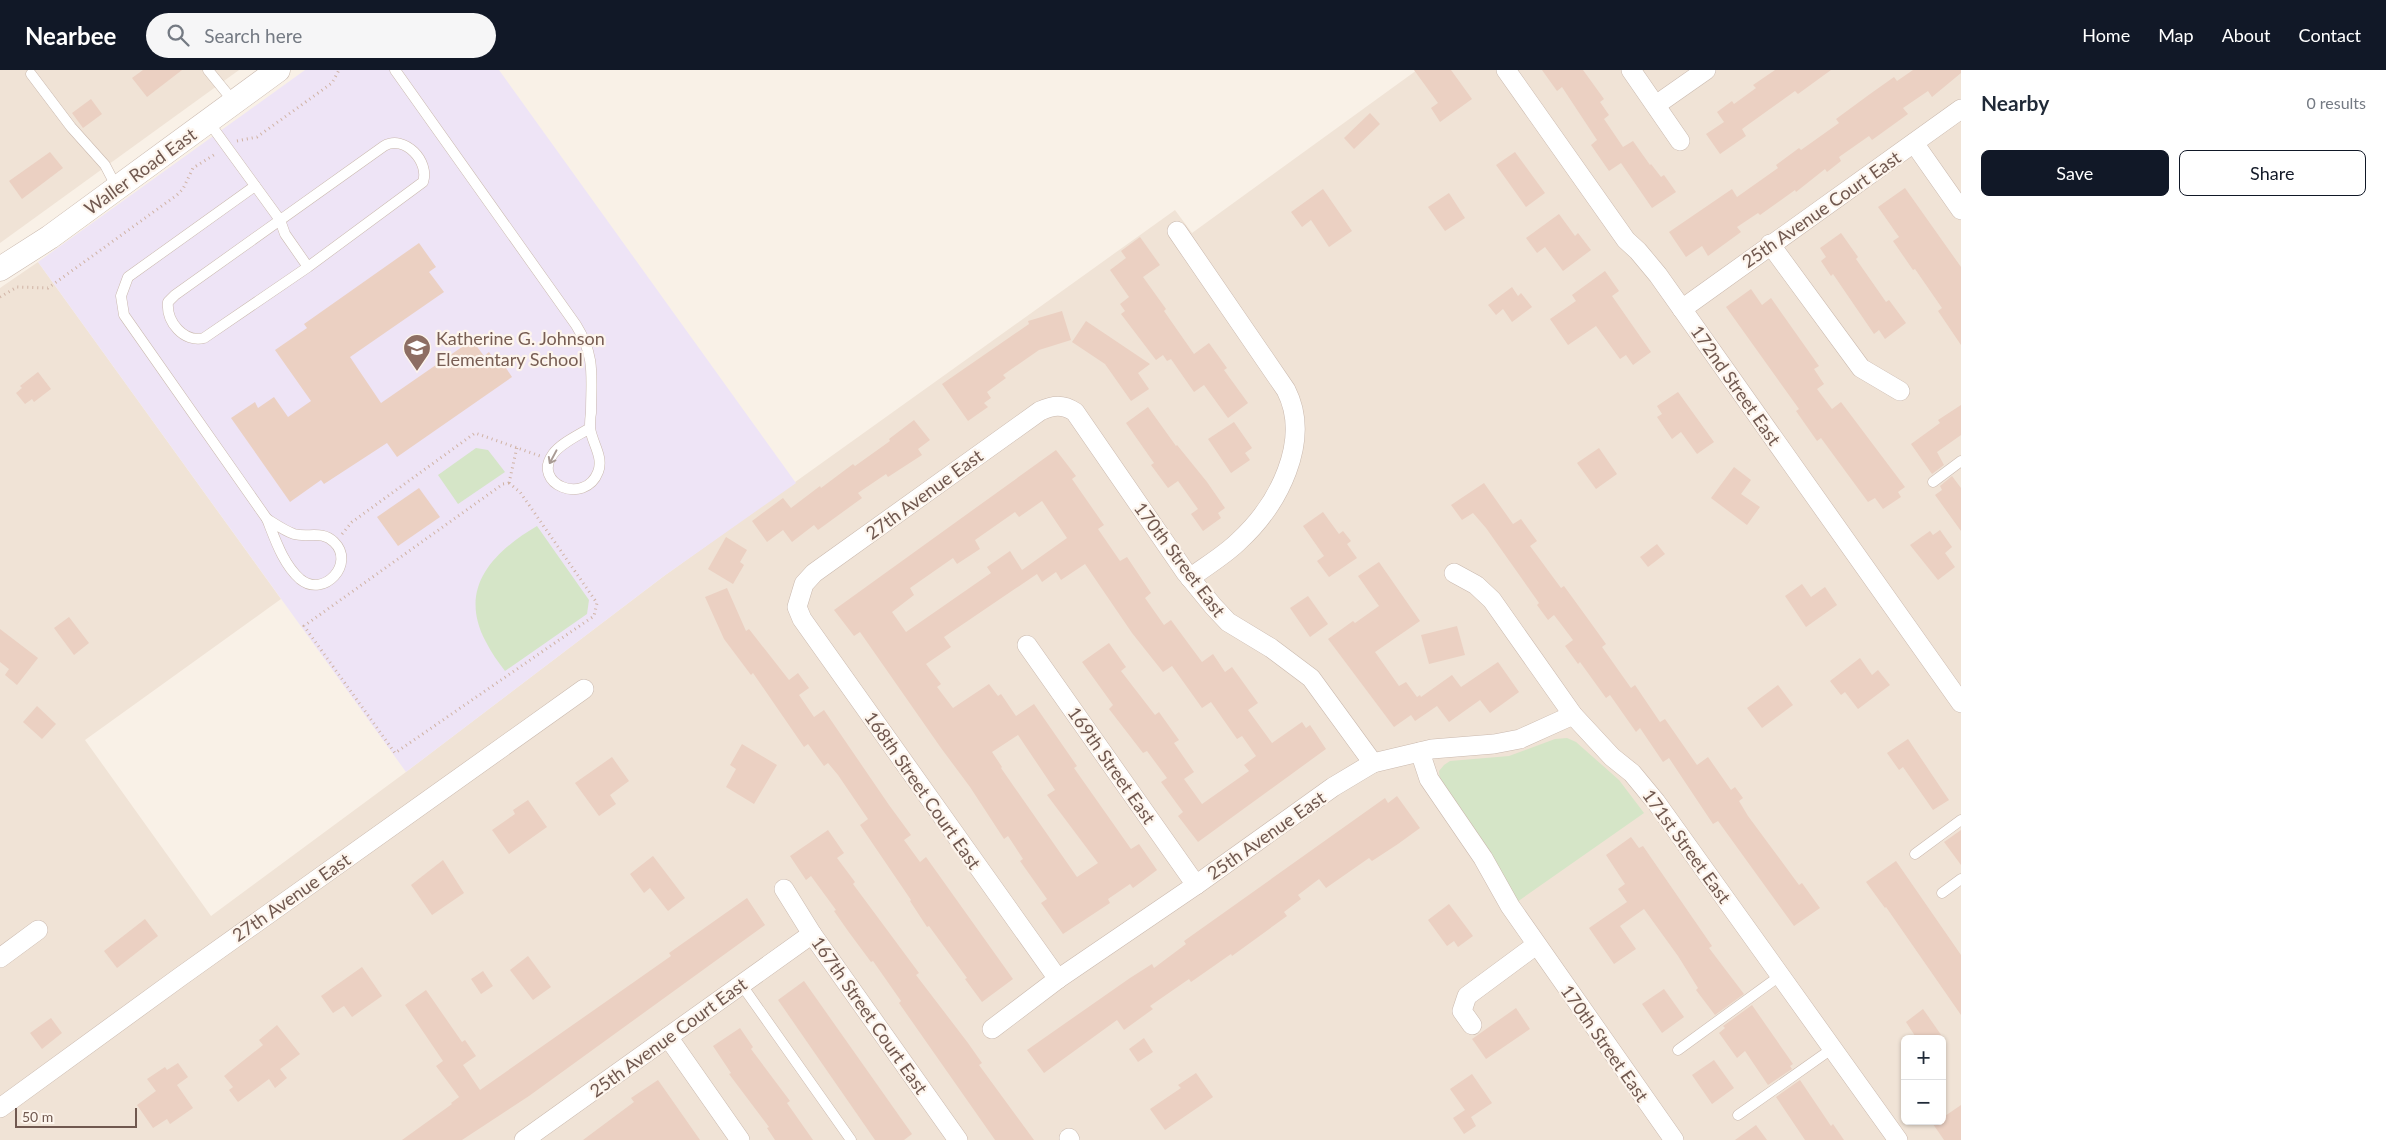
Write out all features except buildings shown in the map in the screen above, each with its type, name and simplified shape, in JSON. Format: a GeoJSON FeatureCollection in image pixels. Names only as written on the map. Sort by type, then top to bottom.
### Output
{"type":"FeatureCollection","features":[{"type":"Feature","properties":{"kind":"street","name":"Waller Road East"},"geometry":{"type":"LineString","coordinates":[[0,269],[50,237],[278,70]]}},
{"type":"Feature","properties":{"kind":"street","name":"172nd Street East"},"geometry":{"type":"LineString","coordinates":[[1506,70],[1626,240],[1638,251],[1682,309],[1961,703]]}},
{"type":"Feature","properties":{"kind":"street"},"geometry":{"type":"LineString","coordinates":[[1631,70],[1680,141]]}},
{"type":"Feature","properties":{"kind":"street"},"geometry":{"type":"LineString","coordinates":[[1656,105],[1706,70]]}},
{"type":"Feature","properties":{"kind":"street","name":"25th Avenue Court East"},"geometry":{"type":"LineString","coordinates":[[1682,309],[1770,244],[1961,110]]}},
{"type":"Feature","properties":{"kind":"street"},"geometry":{"type":"LineString","coordinates":[[1914,143],[1961,210]]}},
{"type":"Feature","properties":{"kind":"street"},"geometry":{"type":"LineString","coordinates":[[1177,231],[1286,390],[1296,420],[1296,438],[1291,458],[1265,512],[1239,541],[1190,578]]}},
{"type":"Feature","properties":{"kind":"street"},"geometry":{"type":"LineString","coordinates":[[1770,244],[1860,368],[1900,391]]}},
{"type":"Feature","properties":{"kind":"street","name":"170th Street East"},"geometry":{"type":"LineString","coordinates":[[1062,406],[1075,412],[1190,578],[1228,622],[1271,648],[1311,678],[1372,763]]}},
{"type":"Feature","properties":{"kind":"street","name":"27th Avenue East"},"geometry":{"type":"LineString","coordinates":[[798,598],[804,584],[814,573],[1040,411],[1050,407],[1062,406]]}},
{"type":"Feature","properties":{"kind":"street","name":"171st Street East"},"geometry":{"type":"LineString","coordinates":[[1454,572],[1476,585],[1492,600],[1573,715],[1612,757],[1632,773],[1650,795],[1898,1140]]}},
{"type":"Feature","properties":{"kind":"street","name":"168th Street Court East"},"geometry":{"type":"LineString","coordinates":[[798,598],[797,607],[802,619],[1058,979]]}},
{"type":"Feature","properties":{"kind":"street","name":"169th Street East"},"geometry":{"type":"LineString","coordinates":[[1027,645],[1196,885]]}},
{"type":"Feature","properties":{"kind":"street","name":"27th Avenue East"},"geometry":{"type":"LineString","coordinates":[[0,1108],[180,977],[584,689]]}},
{"type":"Feature","properties":{"kind":"street","name":"25th Avenue East"},"geometry":{"type":"LineString","coordinates":[[992,1029],[1058,979],[1196,885],[1333,787],[1372,763],[1420,752],[1494,744],[1520,739],[1573,715]]}},
{"type":"Feature","properties":{"kind":"street","name":"170th Street East"},"geometry":{"type":"LineString","coordinates":[[1420,752],[1429,779],[1483,858],[1510,906],[1674,1140]]}},
{"type":"Feature","properties":{"kind":"street","name":"167th Street Court East"},"geometry":{"type":"LineString","coordinates":[[784,889],[812,934],[958,1140]]}},
{"type":"Feature","properties":{"kind":"street"},"geometry":{"type":"LineString","coordinates":[[0,958],[38,930]]}},
{"type":"Feature","properties":{"kind":"street","name":"25th Avenue Court East"},"geometry":{"type":"LineString","coordinates":[[524,1140],[812,934]]}},
{"type":"Feature","properties":{"kind":"street"},"geometry":{"type":"LineString","coordinates":[[1472,1025],[1462,1010],[1467,996],[1536,945]]}},
{"type":"Feature","properties":{"kind":"street"},"geometry":{"type":"LineString","coordinates":[[668,1037],[740,1140]]}},
{"type":"Feature","properties":{"kind":"lane"},"geometry":{"type":"LineString","coordinates":[[208,70],[234,102]]}},
{"type":"Feature","properties":{"kind":"lane"},"geometry":{"type":"LineString","coordinates":[[395,70],[582,335],[592,360],[590,428],[599,458],[598,473],[591,481],[575,489],[557,485],[549,474],[550,459],[558,449],[590,428]]}},
{"type":"Feature","properties":{"kind":"lane"},"geometry":{"type":"LineString","coordinates":[[30,74],[70,127],[105,165],[117,188]]}},
{"type":"Feature","properties":{"kind":"lane"},"geometry":{"type":"LineString","coordinates":[[208,121],[280,220],[285,234],[308,267]]}},
{"type":"Feature","properties":{"kind":"lane"},"geometry":{"type":"LineString","coordinates":[[393,141],[407,145],[423,165],[425,176],[423,182],[308,267],[204,338],[196,340],[188,338],[181,332],[170,316],[168,302],[175,295],[393,141]]}},
{"type":"Feature","properties":{"kind":"lane"},"geometry":{"type":"LineString","coordinates":[[255,186],[128,277],[121,296],[124,315],[267,519],[280,552],[299,578],[310,584],[328,581],[338,572],[341,566],[342,554],[335,542],[322,534],[294,534],[267,519]]}},
{"type":"Feature","properties":{"kind":"lane"},"geometry":{"type":"LineString","coordinates":[[1932,482],[1961,461]]}},
{"type":"Feature","properties":{"kind":"lane"},"geometry":{"type":"LineString","coordinates":[[1915,854],[1961,820]]}},
{"type":"Feature","properties":{"kind":"lane"},"geometry":{"type":"LineString","coordinates":[[1942,893],[1961,879]]}},
{"type":"Feature","properties":{"kind":"lane"},"geometry":{"type":"LineString","coordinates":[[1678,1050],[1781,975]]}},
{"type":"Feature","properties":{"kind":"lane"},"geometry":{"type":"LineString","coordinates":[[741,984],[851,1140]]}},
{"type":"Feature","properties":{"kind":"lane"},"geometry":{"type":"LineString","coordinates":[[1738,1115],[1833,1048]]}},
{"type":"Feature","properties":{"kind":"path"},"geometry":{"type":"LineString","coordinates":[[0,297],[18,287],[48,288],[177,195],[193,168],[241,139],[257,137],[332,83],[339,70]]}},
{"type":"Feature","properties":{"kind":"path"},"geometry":{"type":"LineString","coordinates":[[335,542],[352,522],[475,434],[550,459]]}},
{"type":"Feature","properties":{"kind":"path"},"geometry":{"type":"LineString","coordinates":[[509,483],[518,448]]}},
{"type":"Feature","properties":{"kind":"path"},"geometry":{"type":"LineString","coordinates":[[509,483],[520,492],[597,603],[594,616],[395,753],[304,626],[503,484],[509,483]]}},
{"type":"Feature","properties":{"kind":"shaded area"},"geometry":{"type":"Polygon","coordinates":[[[0,70],[239,70],[0,243],[0,70]]]}},
{"type":"Feature","properties":{"kind":"shaded area","name":"Katherine G. Johnson Elementary School"},"geometry":{"type":"Polygon","coordinates":[[[305,70],[499,70],[796,483],[664,576],[406,772],[38,262],[305,70]]]}},
{"type":"Feature","properties":{"kind":"shaded area"},"geometry":{"type":"Polygon","coordinates":[[[1417,70],[1961,70],[1961,1140],[0,1140],[0,288],[38,262],[281,599],[85,740],[211,916],[406,772],[664,576],[1175,210],[1192,233],[1417,70]]]}},
{"type":"Feature","properties":{"kind":"green space"},"geometry":{"type":"Polygon","coordinates":[[[476,448],[488,450],[505,472],[458,504],[438,475],[476,448]]]}},
{"type":"Feature","properties":{"kind":"green space"},"geometry":{"type":"Polygon","coordinates":[[[537,526],[589,600],[587,614],[505,671],[488,646],[478,623],[476,605],[478,588],[484,574],[494,560],[521,536],[537,526]]]}},
{"type":"Feature","properties":{"kind":"green space"},"geometry":{"type":"Polygon","coordinates":[[[1567,738],[1576,742],[1619,780],[1644,813],[1517,902],[1440,781],[1439,771],[1450,761],[1509,756],[1555,739],[1567,738]]]}},
{"type":"Feature","properties":{"kind":"place","name":"Katherine G. Johnson Elementary School"},"geometry":{"type":"Point","coordinates":[417,372]}}]}
